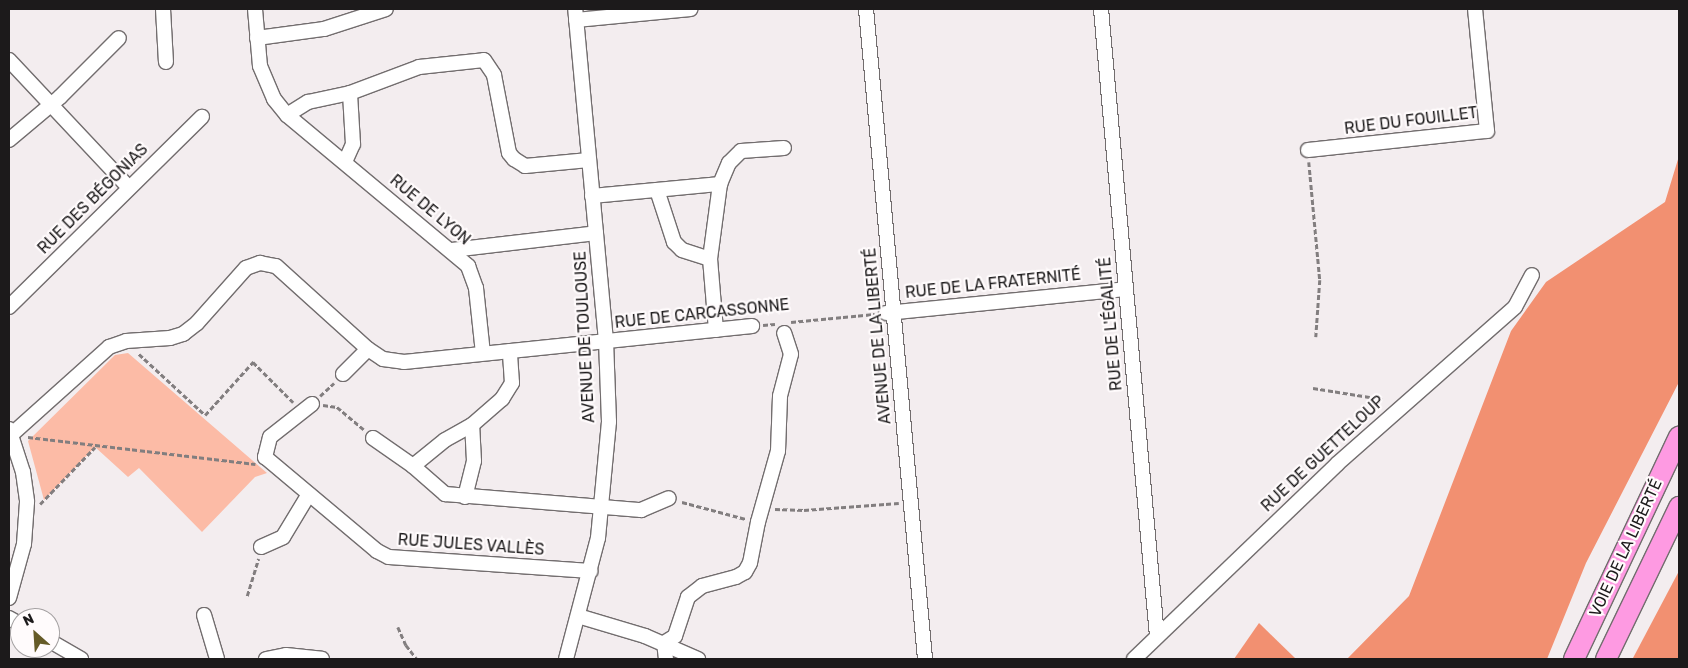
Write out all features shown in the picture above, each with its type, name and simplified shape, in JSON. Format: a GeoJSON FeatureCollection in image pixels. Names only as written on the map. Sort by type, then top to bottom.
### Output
{"type":"FeatureCollection","features":[{"type":"Feature","properties":{"kind":"highway","name":"VOIE DE LA LIBERTÉ"},"geometry":{"type":"LineString","coordinates":[[1574,659],[1679,437]]}},
{"type":"Feature","properties":{"kind":"highway","name":"VOIE DE LA LIBERTÉ"},"geometry":{"type":"LineString","coordinates":[[1606,659],[1626,613],[1679,507]]}},
{"type":"Feature","properties":{"kind":"highway"},"geometry":{"type":"LineString","coordinates":[[1626,613],[1679,527]]}},
{"type":"Feature","properties":{"kind":"street"},"geometry":{"type":"LineString","coordinates":[[163,9],[166,62]]}},
{"type":"Feature","properties":{"kind":"street","name":"RUE DE LYON"},"geometry":{"type":"LineString","coordinates":[[255,9],[257,38],[266,86],[287,115],[452,250],[468,266],[476,288],[483,354]]}},
{"type":"Feature","properties":{"kind":"street"},"geometry":{"type":"LineString","coordinates":[[257,38],[324,29],[386,9]]}},
{"type":"Feature","properties":{"kind":"street"},"geometry":{"type":"LineString","coordinates":[[575,14],[690,9]]}},
{"type":"Feature","properties":{"kind":"street","name":"AVENUE DE LA LIBERTÉ"},"geometry":{"type":"LineString","coordinates":[[866,9],[890,312],[911,502],[925,659]]}},
{"type":"Feature","properties":{"kind":"street","name":"RUE DE L'ÉGALITÉ"},"geometry":{"type":"LineString","coordinates":[[1101,9],[1157,636]]}},
{"type":"Feature","properties":{"kind":"street","name":"RUE DU FOUILLET"},"geometry":{"type":"LineString","coordinates":[[1308,150],[1488,131],[1475,9]]}},
{"type":"Feature","properties":{"kind":"street","name":"AVENUE DE TOULOUSE"},"geometry":{"type":"LineString","coordinates":[[566,659],[591,570],[602,506],[608,422],[606,341],[575,14]]}},
{"type":"Feature","properties":{"kind":"street"},"geometry":{"type":"LineString","coordinates":[[9,140],[119,38]]}},
{"type":"Feature","properties":{"kind":"street"},"geometry":{"type":"LineString","coordinates":[[9,60],[130,188]]}},
{"type":"Feature","properties":{"kind":"street"},"geometry":{"type":"LineString","coordinates":[[287,115],[308,102],[350,93],[419,67],[484,60],[494,75],[509,153],[514,159],[525,166],[589,160]]}},
{"type":"Feature","properties":{"kind":"street"},"geometry":{"type":"LineString","coordinates":[[345,162],[353,144],[350,93]]}},
{"type":"Feature","properties":{"kind":"street","name":"RUE DES BÉGONIAS"},"geometry":{"type":"LineString","coordinates":[[9,307],[202,116]]}},
{"type":"Feature","properties":{"kind":"street"},"geometry":{"type":"LineString","coordinates":[[716,330],[710,259],[720,184],[729,163],[741,152],[784,148]]}},
{"type":"Feature","properties":{"kind":"street"},"geometry":{"type":"LineString","coordinates":[[592,196],[720,184]]}},
{"type":"Feature","properties":{"kind":"street"},"geometry":{"type":"LineString","coordinates":[[657,190],[674,242],[682,250],[710,259]]}},
{"type":"Feature","properties":{"kind":"street"},"geometry":{"type":"LineString","coordinates":[[452,250],[596,233]]}},
{"type":"Feature","properties":{"kind":"street","name":"RUE DE CARCASSONNE"},"geometry":{"type":"LineString","coordinates":[[126,341],[170,338],[183,334],[197,323],[246,268],[260,263],[276,266],[368,349],[383,359],[404,362],[752,326]]}},
{"type":"Feature","properties":{"kind":"street","name":"RUE DE GUETTELOUP"},"geometry":{"type":"LineString","coordinates":[[1134,659],[1337,464],[1515,307],[1532,275]]}},
{"type":"Feature","properties":{"kind":"street","name":"RUE DE LA FRATERNITÉ"},"geometry":{"type":"LineString","coordinates":[[890,312],[1126,289]]}},
{"type":"Feature","properties":{"kind":"street"},"geometry":{"type":"LineString","coordinates":[[664,643],[675,636],[688,597],[694,590],[745,572],[750,563],[759,515],[778,451],[780,396],[791,354],[783,326]]}},
{"type":"Feature","properties":{"kind":"street"},"geometry":{"type":"LineString","coordinates":[[9,598],[24,544],[27,513],[23,472],[10,432],[94,358],[126,341]]}},
{"type":"Feature","properties":{"kind":"street"},"geometry":{"type":"LineString","coordinates":[[343,374],[368,349]]}},
{"type":"Feature","properties":{"kind":"street"},"geometry":{"type":"LineString","coordinates":[[413,466],[445,440],[472,426],[502,399],[512,383],[510,351]]}},
{"type":"Feature","properties":{"kind":"street","name":"RUE JULES VALLÈS"},"geometry":{"type":"LineString","coordinates":[[307,408],[270,437],[265,457],[377,552],[389,557],[591,570]]}},
{"type":"Feature","properties":{"kind":"street"},"geometry":{"type":"LineString","coordinates":[[465,497],[474,461],[472,426]]}},
{"type":"Feature","properties":{"kind":"street"},"geometry":{"type":"LineString","coordinates":[[373,438],[413,466],[445,494],[641,510],[669,498]]}},
{"type":"Feature","properties":{"kind":"street"},"geometry":{"type":"LineString","coordinates":[[261,547],[283,538],[309,494]]}},
{"type":"Feature","properties":{"kind":"street"},"geometry":{"type":"LineString","coordinates":[[204,615],[217,659]]}},
{"type":"Feature","properties":{"kind":"street"},"geometry":{"type":"LineString","coordinates":[[578,616],[664,643],[698,659]]}},
{"type":"Feature","properties":{"kind":"street"},"geometry":{"type":"LineString","coordinates":[[664,643],[666,659]]}},
{"type":"Feature","properties":{"kind":"street"},"geometry":{"type":"LineString","coordinates":[[60,647],[81,659]]}},
{"type":"Feature","properties":{"kind":"street"},"geometry":{"type":"LineString","coordinates":[[266,659],[286,655],[322,659]]}},
{"type":"Feature","properties":{"kind":"path"},"geometry":{"type":"LineString","coordinates":[[1308,150],[1320,280],[1316,337]]}},
{"type":"Feature","properties":{"kind":"path","name":"RUE DE CARCASSONNE"},"geometry":{"type":"LineString","coordinates":[[752,326],[783,326],[890,312]]}},
{"type":"Feature","properties":{"kind":"path"},"geometry":{"type":"LineString","coordinates":[[126,341],[205,415],[253,362],[307,408],[337,406],[373,438]]}},
{"type":"Feature","properties":{"kind":"path"},"geometry":{"type":"LineString","coordinates":[[307,408],[343,374]]}},
{"type":"Feature","properties":{"kind":"path"},"geometry":{"type":"LineString","coordinates":[[1313,388],[1382,399]]}},
{"type":"Feature","properties":{"kind":"path"},"geometry":{"type":"LineString","coordinates":[[10,432],[277,466]]}},
{"type":"Feature","properties":{"kind":"path"},"geometry":{"type":"LineString","coordinates":[[27,513],[39,506],[95,447]]}},
{"type":"Feature","properties":{"kind":"path"},"geometry":{"type":"LineString","coordinates":[[669,498],[759,515],[911,502]]}},
{"type":"Feature","properties":{"kind":"path"},"geometry":{"type":"LineString","coordinates":[[247,596],[261,547]]}},
{"type":"Feature","properties":{"kind":"path"},"geometry":{"type":"LineString","coordinates":[[398,627],[406,645],[418,659]]}},
{"type":"Feature","properties":{"kind":"shaded area"},"geometry":{"type":"Polygon","coordinates":[[[1679,156],[1679,382],[1586,563],[1547,659],[1347,659],[1409,596],[1511,331],[1546,282],[1665,202],[1679,156]]]}},
{"type":"Feature","properties":{"kind":"shaded area"},"geometry":{"type":"Polygon","coordinates":[[[128,353],[267,473],[255,477],[202,532],[139,468],[128,477],[95,447],[44,500],[28,441],[115,355],[128,353]]]}},
{"type":"Feature","properties":{"kind":"shaded area"},"geometry":{"type":"Polygon","coordinates":[[[1679,571],[1679,659],[1633,659],[1633,658],[1679,571]]]}},
{"type":"Feature","properties":{"kind":"shaded area"},"geometry":{"type":"Polygon","coordinates":[[[1259,623],[1296,659],[1234,659],[1259,623]]]}}]}
